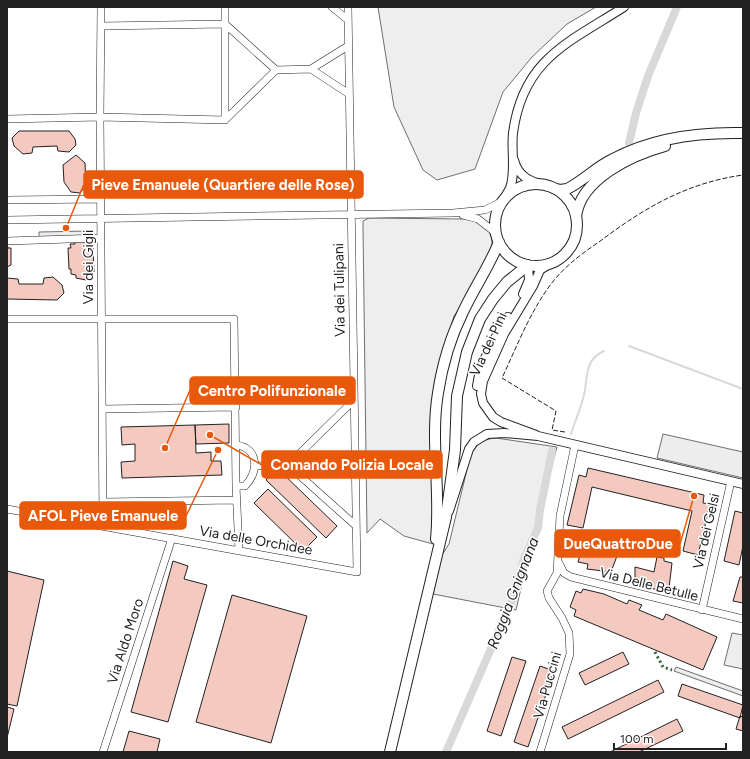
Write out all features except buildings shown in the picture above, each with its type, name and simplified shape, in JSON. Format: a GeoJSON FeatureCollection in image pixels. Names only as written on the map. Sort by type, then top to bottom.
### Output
{"type":"FeatureCollection","features":[{"type":"Feature","properties":{"kind":"main road"},"geometry":{"type":"LineString","coordinates":[[432,573],[437,526],[438,487],[435,443],[438,393],[448,354],[462,313],[490,264],[497,237],[497,212],[503,201],[509,194],[522,186],[548,186],[567,189],[612,159],[642,146],[680,137],[743,133]]}},
{"type":"Feature","properties":{"kind":"main road"},"geometry":{"type":"LineString","coordinates":[[497,237],[509,256],[528,265],[539,266],[549,264],[565,254],[572,244],[576,233],[577,209],[586,194],[614,167],[662,147],[711,134]]}},
{"type":"Feature","properties":{"kind":"main road"},"geometry":{"type":"LineString","coordinates":[[548,186],[560,192],[570,203],[576,217]]}},
{"type":"Feature","properties":{"kind":"main road"},"geometry":{"type":"LineString","coordinates":[[390,752],[446,517],[454,463],[457,396],[467,352],[480,319],[493,299],[507,282],[528,265]]}},
{"type":"Feature","properties":{"kind":"street","name":"Via dei Gigli"},"geometry":{"type":"LineString","coordinates":[[101,7],[100,117],[102,219],[103,526]]}},
{"type":"Feature","properties":{"kind":"street"},"geometry":{"type":"LineString","coordinates":[[225,7],[225,120]]}},
{"type":"Feature","properties":{"kind":"street"},"geometry":{"type":"LineString","coordinates":[[332,7],[348,20]]}},
{"type":"Feature","properties":{"kind":"street","name":"Via dei Tulipani"},"geometry":{"type":"LineString","coordinates":[[348,7],[353,401],[357,572]]}},
{"type":"Feature","properties":{"kind":"street"},"geometry":{"type":"LineString","coordinates":[[7,220],[453,213],[485,210],[503,201],[511,187],[512,150],[516,117],[521,99],[530,80],[543,62],[559,47],[624,7]]}},
{"type":"Feature","properties":{"kind":"street"},"geometry":{"type":"LineString","coordinates":[[101,26],[225,24],[276,70]]}},
{"type":"Feature","properties":{"kind":"street"},"geometry":{"type":"LineString","coordinates":[[7,119],[100,117],[225,120],[276,70],[311,69],[348,46]]}},
{"type":"Feature","properties":{"kind":"street"},"geometry":{"type":"LineString","coordinates":[[311,69],[349,94]]}},
{"type":"Feature","properties":{"kind":"street"},"geometry":{"type":"LineString","coordinates":[[512,150],[515,163],[524,177],[531,182],[548,186]]}},
{"type":"Feature","properties":{"kind":"street"},"geometry":{"type":"LineString","coordinates":[[7,200],[101,199]]}},
{"type":"Feature","properties":{"kind":"street"},"geometry":{"type":"LineString","coordinates":[[453,213],[478,219],[497,237]]}},
{"type":"Feature","properties":{"kind":"street"},"geometry":{"type":"LineString","coordinates":[[7,241],[101,238]]}},
{"type":"Feature","properties":{"kind":"street","name":"Via dei Pini"},"geometry":{"type":"LineString","coordinates":[[538,436],[528,430],[501,422],[493,417],[483,403],[481,394],[483,381],[504,334],[533,286],[540,270],[549,264]]}},
{"type":"Feature","properties":{"kind":"street","name":"Via dei Pini"},"geometry":{"type":"LineString","coordinates":[[504,432],[489,420],[482,410],[477,395],[477,385],[479,374],[492,345],[528,286],[528,265]]}},
{"type":"Feature","properties":{"kind":"street"},"geometry":{"type":"LineString","coordinates":[[7,319],[234,319],[236,500],[239,550]]}},
{"type":"Feature","properties":{"kind":"street"},"geometry":{"type":"LineString","coordinates":[[255,466],[288,465],[353,401]]}},
{"type":"Feature","properties":{"kind":"street"},"geometry":{"type":"LineString","coordinates":[[102,409],[236,407]]}},
{"type":"Feature","properties":{"kind":"street","name":"Via dei Pini"},"geometry":{"type":"LineString","coordinates":[[446,517],[454,498],[465,458],[474,442],[487,434],[504,432],[538,436],[743,484]]}},
{"type":"Feature","properties":{"kind":"street"},"geometry":{"type":"LineString","coordinates":[[236,445],[244,446],[250,452],[255,466],[251,480],[245,486],[236,486]]}},
{"type":"Feature","properties":{"kind":"street"},"geometry":{"type":"LineString","coordinates":[[558,561],[560,516],[575,445]]}},
{"type":"Feature","properties":{"kind":"street"},"geometry":{"type":"LineString","coordinates":[[288,465],[355,525]]}},
{"type":"Feature","properties":{"kind":"street","name":"Via dei Gelsi"},"geometry":{"type":"LineString","coordinates":[[702,610],[731,481]]}},
{"type":"Feature","properties":{"kind":"street"},"geometry":{"type":"LineString","coordinates":[[104,502],[236,500]]}},
{"type":"Feature","properties":{"kind":"street","name":"Via delle Orchidee"},"geometry":{"type":"LineString","coordinates":[[7,509],[357,572]]}},
{"type":"Feature","properties":{"kind":"street","name":"Via Aldo Moro"},"geometry":{"type":"LineString","coordinates":[[103,752],[172,538]]}},
{"type":"Feature","properties":{"kind":"street","name":"Via Delle Betulle"},"geometry":{"type":"LineString","coordinates":[[558,561],[564,572],[571,578],[743,619]]}},
{"type":"Feature","properties":{"kind":"street","name":"Via Puccini"},"geometry":{"type":"LineString","coordinates":[[540,752],[570,654],[569,632],[549,598],[547,591],[557,573],[558,561]]}},
{"type":"Feature","properties":{"kind":"shaded area"},"geometry":{"type":"Polygon","coordinates":[[[378,7],[596,7],[567,24],[532,57],[503,92],[475,169],[437,180],[423,170],[394,107],[378,7]]]}},
{"type":"Feature","properties":{"kind":"shaded area"},"geometry":{"type":"Polygon","coordinates":[[[369,218],[462,219],[476,221],[489,231],[492,239],[492,248],[470,293],[454,316],[439,367],[433,544],[404,536],[380,519],[367,533],[363,221],[369,218]]]}},
{"type":"Feature","properties":{"kind":"shaded area"},"geometry":{"type":"Polygon","coordinates":[[[89,231],[89,236],[39,237],[39,232],[89,231]]]}},
{"type":"Feature","properties":{"kind":"shaded area"},"geometry":{"type":"Polygon","coordinates":[[[663,434],[743,452],[743,478],[657,458],[663,434]]]}},
{"type":"Feature","properties":{"kind":"shaded area"},"geometry":{"type":"Polygon","coordinates":[[[496,438],[557,447],[544,494],[539,532],[531,545],[516,610],[433,594],[442,555],[449,544],[471,453],[482,442],[488,439],[496,438]]]}},
{"type":"Feature","properties":{"kind":"shaded area"},"geometry":{"type":"Polygon","coordinates":[[[732,633],[743,635],[743,669],[724,665],[732,633]]]}},
{"type":"Feature","properties":{"kind":"shaded area"},"geometry":{"type":"Polygon","coordinates":[[[676,667],[743,691],[743,696],[674,671],[676,667]]]}},
{"type":"Feature","properties":{"kind":"waterway","name":"Roggia Gnignana"},"geometry":{"type":"LineString","coordinates":[[629,143],[636,113],[648,76],[677,7]]}},
{"type":"Feature","properties":{"kind":"waterway"},"geometry":{"type":"LineString","coordinates":[[629,346],[743,389]]}},
{"type":"Feature","properties":{"kind":"waterway"},"geometry":{"type":"LineString","coordinates":[[571,434],[583,400],[590,364],[593,359],[604,351]]}},
{"type":"Feature","properties":{"kind":"waterway","name":"Roggia Gnignana"},"geometry":{"type":"LineString","coordinates":[[446,752],[520,582],[523,561],[538,528],[540,510],[552,451]]}},
{"type":"Feature","properties":{"kind":"hedge"},"geometry":{"type":"LineString","coordinates":[[655,652],[663,667],[672,670]]}},
{"type":"Feature","properties":{"kind":"fence"},"geometry":{"type":"LineString","coordinates":[[565,432],[552,430],[556,411],[502,378],[524,330],[543,295],[561,272],[573,261],[632,218],[684,191],[703,184],[743,175]]}},
{"type":"Feature","properties":{"kind":"place","name":"Pieve Emanuele (Quartiere delle Rose)"},"geometry":{"type":"Point","coordinates":[66,228]}},
{"type":"Feature","properties":{"kind":"place","name":"Comando Polizia Locale"},"geometry":{"type":"Point","coordinates":[210,435]}},
{"type":"Feature","properties":{"kind":"place","name":"Centro Polifunzionale"},"geometry":{"type":"Point","coordinates":[165,448]}},
{"type":"Feature","properties":{"kind":"place","name":"AFOL Pieve Emanuele"},"geometry":{"type":"Point","coordinates":[218,450]}},
{"type":"Feature","properties":{"kind":"place","name":"DueQuattroDue"},"geometry":{"type":"Point","coordinates":[694,496]}}]}
